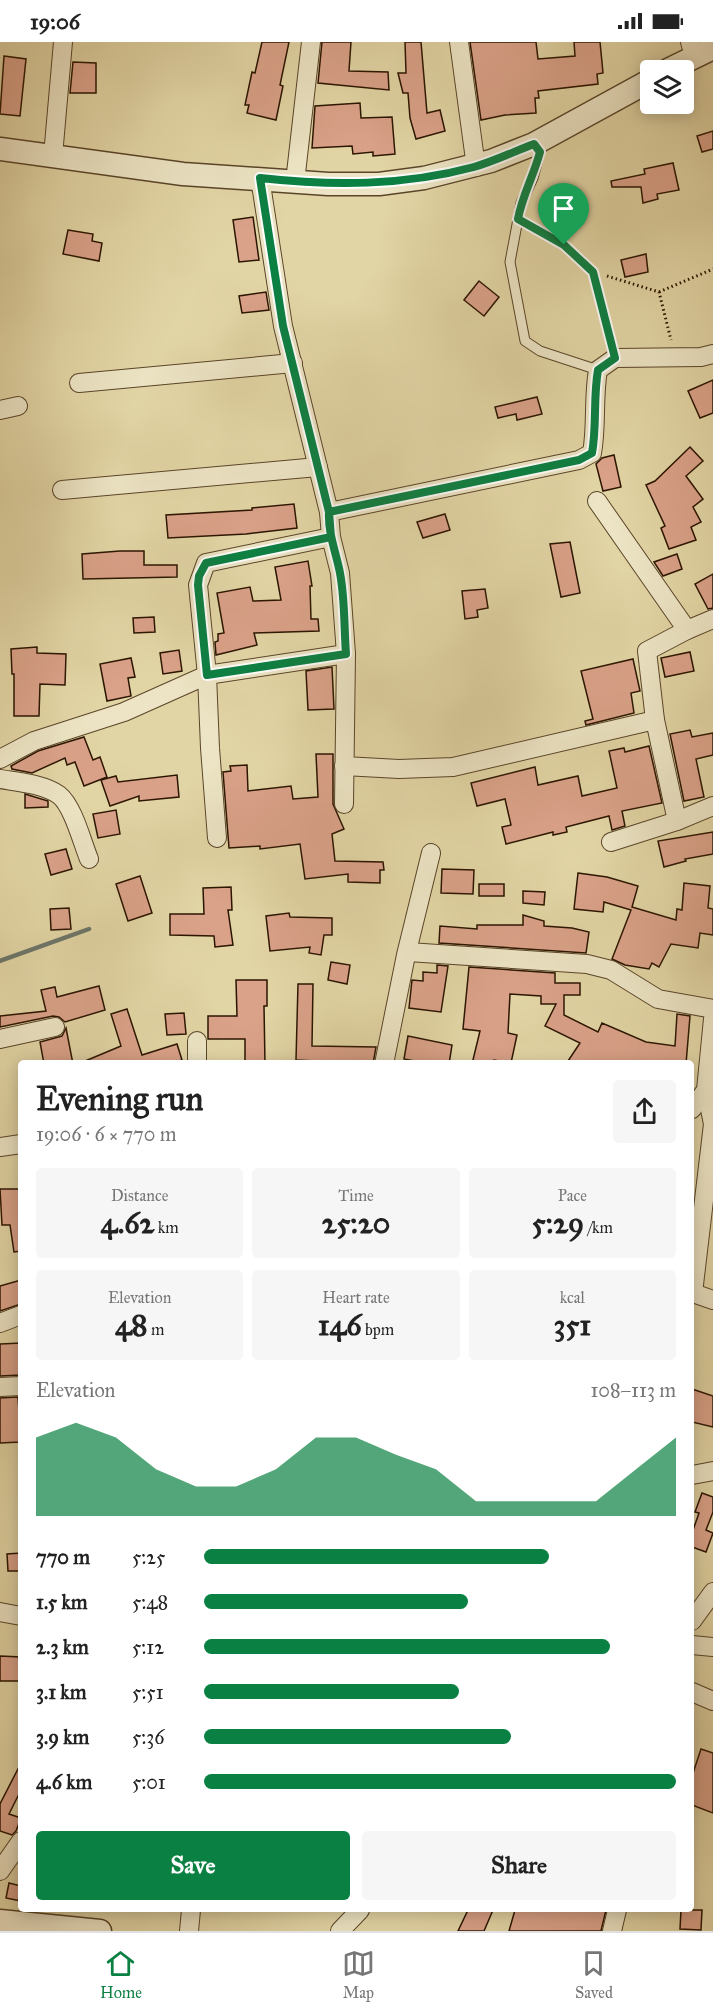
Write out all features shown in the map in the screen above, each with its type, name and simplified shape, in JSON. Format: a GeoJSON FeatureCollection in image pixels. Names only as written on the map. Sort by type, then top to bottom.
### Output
{"type":"FeatureCollection","features":[{"type":"Feature","properties":{"kind":"street"},"geometry":{"type":"LineString","coordinates":[[53,156],[63,42]]}},
{"type":"Feature","properties":{"kind":"street"},"geometry":{"type":"LineString","coordinates":[[296,182],[311,42]]}},
{"type":"Feature","properties":{"kind":"street"},"geometry":{"type":"LineString","coordinates":[[459,42],[476,166]]}},
{"type":"Feature","properties":{"kind":"street"},"geometry":{"type":"LineString","coordinates":[[683,60],[699,49]]}},
{"type":"Feature","properties":{"kind":"street"},"geometry":{"type":"LineString","coordinates":[[0,149],[183,174],[296,182],[380,184],[424,178],[476,166],[534,144],[640,86]]}},
{"type":"Feature","properties":{"kind":"street"},"geometry":{"type":"LineString","coordinates":[[260,178],[283,326],[329,512],[331,537],[340,573],[346,654],[344,804]]}},
{"type":"Feature","properties":{"kind":"street"},"geometry":{"type":"LineString","coordinates":[[329,512],[579,460],[592,453],[596,432],[594,395],[598,370],[615,358],[701,357],[713,354]]}},
{"type":"Feature","properties":{"kind":"street"},"geometry":{"type":"LineString","coordinates":[[79,383],[293,363]]}},
{"type":"Feature","properties":{"kind":"street"},"geometry":{"type":"LineString","coordinates":[[0,410],[18,406]]}},
{"type":"Feature","properties":{"kind":"street"},"geometry":{"type":"LineString","coordinates":[[62,490],[318,467]]}},
{"type":"Feature","properties":{"kind":"street"},"geometry":{"type":"LineString","coordinates":[[597,501],[687,630]]}},
{"type":"Feature","properties":{"kind":"street"},"geometry":{"type":"LineString","coordinates":[[217,838],[199,576],[206,563],[331,537]]}},
{"type":"Feature","properties":{"kind":"street"},"geometry":{"type":"LineString","coordinates":[[677,822],[655,720],[647,651],[713,619]]}},
{"type":"Feature","properties":{"kind":"street"},"geometry":{"type":"LineString","coordinates":[[0,759],[33,741],[124,712],[207,675],[346,654]]}},
{"type":"Feature","properties":{"kind":"street"},"geometry":{"type":"LineString","coordinates":[[344,766],[399,770],[453,767],[655,720]]}},
{"type":"Feature","properties":{"kind":"street"},"geometry":{"type":"LineString","coordinates":[[0,779],[26,783],[62,797],[71,813],[89,859]]}},
{"type":"Feature","properties":{"kind":"street"},"geometry":{"type":"LineString","coordinates":[[612,842],[677,822],[713,806]]}},
{"type":"Feature","properties":{"kind":"street"},"geometry":{"type":"LineString","coordinates":[[385,1060],[431,853]]}},
{"type":"Feature","properties":{"kind":"street"},"geometry":{"type":"LineString","coordinates":[[408,952],[587,964],[611,970],[658,999],[713,1009]]}},
{"type":"Feature","properties":{"kind":"street"},"geometry":{"type":"LineString","coordinates":[[694,1277],[713,1124],[706,1090],[713,1019]]}},
{"type":"Feature","properties":{"kind":"street"},"geometry":{"type":"LineString","coordinates":[[0,1039],[55,1027]]}},
{"type":"Feature","properties":{"kind":"street"},"geometry":{"type":"LineString","coordinates":[[197,1041],[197,1060]]}},
{"type":"Feature","properties":{"kind":"street"},"geometry":{"type":"LineString","coordinates":[[694,1106],[706,1090]]}},
{"type":"Feature","properties":{"kind":"street"},"geometry":{"type":"LineString","coordinates":[[0,1147],[18,1144]]}},
{"type":"Feature","properties":{"kind":"street"},"geometry":{"type":"LineString","coordinates":[[694,1294],[713,1300]]}},
{"type":"Feature","properties":{"kind":"street"},"geometry":{"type":"LineString","coordinates":[[0,1323],[18,1316]]}},
{"type":"Feature","properties":{"kind":"street"},"geometry":{"type":"LineString","coordinates":[[0,1387],[18,1386]]}},
{"type":"Feature","properties":{"kind":"street"},"geometry":{"type":"LineString","coordinates":[[694,1475],[713,1471]]}},
{"type":"Feature","properties":{"kind":"street"},"geometry":{"type":"LineString","coordinates":[[694,1618],[713,1592]]}},
{"type":"Feature","properties":{"kind":"street"},"geometry":{"type":"LineString","coordinates":[[0,1612],[18,1615]]}},
{"type":"Feature","properties":{"kind":"street"},"geometry":{"type":"LineString","coordinates":[[694,1645],[713,1647]]}},
{"type":"Feature","properties":{"kind":"street"},"geometry":{"type":"LineString","coordinates":[[694,1693],[713,1701]]}},
{"type":"Feature","properties":{"kind":"street"},"geometry":{"type":"LineString","coordinates":[[0,1871],[18,1845]]}},
{"type":"Feature","properties":{"kind":"street"},"geometry":{"type":"LineString","coordinates":[[189,1931],[191,1912]]}},
{"type":"Feature","properties":{"kind":"street"},"geometry":{"type":"LineString","coordinates":[[340,1931],[358,1912]]}},
{"type":"Feature","properties":{"kind":"street"},"geometry":{"type":"LineString","coordinates":[[612,1931],[617,1912]]}},
{"type":"Feature","properties":{"kind":"street"},"geometry":{"type":"LineString","coordinates":[[0,1921],[100,1931]]}},
{"type":"Feature","properties":{"kind":"lane"},"geometry":{"type":"LineString","coordinates":[[534,144],[540,152],[533,178],[521,203],[510,262],[519,301],[519,322],[525,341],[540,351],[598,370]]}},
{"type":"Feature","properties":{"kind":"lane"},"geometry":{"type":"LineString","coordinates":[[518,219],[564,245],[593,272],[615,358]]}},
{"type":"Feature","properties":{"kind":"path"},"geometry":{"type":"LineString","coordinates":[[593,272],[659,292],[713,269]]}},
{"type":"Feature","properties":{"kind":"path"},"geometry":{"type":"LineString","coordinates":[[659,292],[674,357]]}},
{"type":"Feature","properties":{"kind":"building"},"geometry":{"type":"Polygon","coordinates":[[[262,42],[289,42],[280,85],[283,86],[276,120],[247,113],[249,105],[245,105],[252,72],[255,73],[262,42]]]}},
{"type":"Feature","properties":{"kind":"building"},"geometry":{"type":"Polygon","coordinates":[[[322,42],[351,42],[349,71],[388,72],[389,90],[318,83],[322,42]]]}},
{"type":"Feature","properties":{"kind":"building"},"geometry":{"type":"Polygon","coordinates":[[[405,42],[421,42],[427,113],[440,110],[445,131],[416,139],[410,118],[408,93],[403,93],[398,73],[406,73],[405,42]]]}},
{"type":"Feature","properties":{"kind":"building"},"geometry":{"type":"Polygon","coordinates":[[[470,42],[536,42],[538,59],[575,56],[574,42],[600,42],[603,73],[597,74],[598,84],[538,91],[539,98],[535,98],[536,113],[505,115],[481,120],[470,42]]]}},
{"type":"Feature","properties":{"kind":"building"},"geometry":{"type":"Polygon","coordinates":[[[4,56],[26,59],[20,116],[0,114],[4,56]]]}},
{"type":"Feature","properties":{"kind":"building"},"geometry":{"type":"Polygon","coordinates":[[[73,62],[96,63],[96,93],[70,93],[73,62]]]}},
{"type":"Feature","properties":{"kind":"building"},"geometry":{"type":"Polygon","coordinates":[[[360,103],[361,118],[392,117],[395,154],[373,156],[373,152],[353,154],[352,146],[312,148],[315,106],[360,103]]]}},
{"type":"Feature","properties":{"kind":"building"},"geometry":{"type":"Polygon","coordinates":[[[713,131],[713,149],[702,152],[697,136],[713,131]]]}},
{"type":"Feature","properties":{"kind":"building"},"geometry":{"type":"Polygon","coordinates":[[[673,163],[679,190],[657,194],[658,199],[643,203],[641,187],[612,187],[611,181],[645,174],[644,169],[673,163]]]}},
{"type":"Feature","properties":{"kind":"building"},"geometry":{"type":"Polygon","coordinates":[[[253,217],[259,260],[239,262],[233,220],[253,217]]]}},
{"type":"Feature","properties":{"kind":"building"},"geometry":{"type":"Polygon","coordinates":[[[68,230],[93,234],[92,241],[102,243],[99,261],[63,254],[68,230]]]}},
{"type":"Feature","properties":{"kind":"building"},"geometry":{"type":"Polygon","coordinates":[[[646,254],[648,272],[625,277],[621,260],[646,254]]]}},
{"type":"Feature","properties":{"kind":"building"},"geometry":{"type":"Polygon","coordinates":[[[479,281],[499,297],[484,316],[464,300],[479,281]]]}},
{"type":"Feature","properties":{"kind":"building"},"geometry":{"type":"Polygon","coordinates":[[[266,292],[269,310],[242,313],[239,296],[266,292]]]}},
{"type":"Feature","properties":{"kind":"building"},"geometry":{"type":"Polygon","coordinates":[[[713,380],[713,413],[700,418],[688,391],[713,380]]]}},
{"type":"Feature","properties":{"kind":"building"},"geometry":{"type":"Polygon","coordinates":[[[537,397],[542,414],[517,420],[516,414],[498,418],[495,407],[537,397]]]}},
{"type":"Feature","properties":{"kind":"building"},"geometry":{"type":"Polygon","coordinates":[[[690,447],[703,461],[686,476],[703,499],[693,507],[701,522],[691,527],[696,540],[669,549],[661,528],[665,526],[646,485],[655,481],[690,447]]]}},
{"type":"Feature","properties":{"kind":"building"},"geometry":{"type":"Polygon","coordinates":[[[614,455],[621,487],[603,491],[596,464],[602,458],[614,455]]]}},
{"type":"Feature","properties":{"kind":"building"},"geometry":{"type":"Polygon","coordinates":[[[294,504],[297,528],[246,534],[168,538],[166,515],[252,510],[252,508],[294,504]]]}},
{"type":"Feature","properties":{"kind":"building"},"geometry":{"type":"Polygon","coordinates":[[[445,514],[450,530],[423,538],[417,522],[445,514]]]}},
{"type":"Feature","properties":{"kind":"building"},"geometry":{"type":"Polygon","coordinates":[[[570,542],[580,593],[561,597],[550,544],[570,542]]]}},
{"type":"Feature","properties":{"kind":"building"},"geometry":{"type":"Polygon","coordinates":[[[144,551],[144,565],[177,565],[177,577],[83,579],[82,554],[144,551]]]}},
{"type":"Feature","properties":{"kind":"building"},"geometry":{"type":"Polygon","coordinates":[[[677,554],[682,569],[663,576],[654,562],[677,554]]]}},
{"type":"Feature","properties":{"kind":"building"},"geometry":{"type":"Polygon","coordinates":[[[308,561],[312,586],[310,586],[311,619],[318,619],[319,631],[254,633],[257,645],[216,655],[215,642],[218,641],[218,634],[224,633],[217,593],[250,587],[253,601],[281,600],[275,567],[308,561]]]}},
{"type":"Feature","properties":{"kind":"building"},"geometry":{"type":"Polygon","coordinates":[[[713,574],[713,608],[708,609],[695,584],[713,574]]]}},
{"type":"Feature","properties":{"kind":"building"},"geometry":{"type":"Polygon","coordinates":[[[485,589],[488,608],[477,610],[478,617],[465,619],[462,591],[485,589]]]}},
{"type":"Feature","properties":{"kind":"building"},"geometry":{"type":"Polygon","coordinates":[[[154,617],[155,632],[134,633],[133,618],[154,617]]]}},
{"type":"Feature","properties":{"kind":"building"},"geometry":{"type":"Polygon","coordinates":[[[37,647],[37,653],[66,654],[65,685],[40,684],[39,716],[14,716],[14,674],[12,674],[11,649],[37,647]]]}},
{"type":"Feature","properties":{"kind":"building"},"geometry":{"type":"Polygon","coordinates":[[[179,650],[182,671],[163,674],[160,653],[179,650]]]}},
{"type":"Feature","properties":{"kind":"building"},"geometry":{"type":"Polygon","coordinates":[[[690,652],[694,671],[665,677],[661,658],[690,652]]]}},
{"type":"Feature","properties":{"kind":"building"},"geometry":{"type":"Polygon","coordinates":[[[131,658],[135,677],[128,678],[131,696],[107,701],[100,664],[131,658]]]}},
{"type":"Feature","properties":{"kind":"building"},"geometry":{"type":"Polygon","coordinates":[[[633,659],[640,691],[631,693],[634,713],[586,725],[585,721],[593,719],[581,671],[633,659]]]}},
{"type":"Feature","properties":{"kind":"building"},"geometry":{"type":"Polygon","coordinates":[[[332,667],[334,709],[308,710],[306,671],[332,667]]]}},
{"type":"Feature","properties":{"kind":"building"},"geometry":{"type":"Polygon","coordinates":[[[690,730],[692,737],[713,733],[713,755],[696,759],[704,797],[684,801],[670,734],[690,730]]]}},
{"type":"Feature","properties":{"kind":"building"},"geometry":{"type":"Polygon","coordinates":[[[84,737],[93,760],[100,757],[107,777],[84,786],[75,762],[67,765],[65,758],[32,773],[12,769],[11,766],[38,751],[84,737]]]}},
{"type":"Feature","properties":{"kind":"building"},"geometry":{"type":"Polygon","coordinates":[[[649,746],[662,803],[622,811],[625,826],[612,830],[609,816],[566,827],[567,832],[553,835],[553,832],[506,844],[502,827],[511,825],[505,799],[477,806],[471,783],[535,767],[538,785],[578,776],[582,796],[617,788],[609,751],[624,748],[625,752],[649,746]]]}},
{"type":"Feature","properties":{"kind":"building"},"geometry":{"type":"Polygon","coordinates":[[[316,754],[333,754],[333,804],[344,829],[332,834],[335,861],[383,862],[384,870],[380,870],[380,883],[348,882],[348,874],[305,879],[300,844],[260,849],[260,846],[229,848],[223,772],[231,771],[230,766],[247,765],[248,791],[291,786],[293,799],[318,797],[316,754]]]}},
{"type":"Feature","properties":{"kind":"building"},"geometry":{"type":"Polygon","coordinates":[[[177,775],[179,797],[139,801],[139,796],[110,806],[101,780],[116,776],[118,782],[177,775]]]}},
{"type":"Feature","properties":{"kind":"building"},"geometry":{"type":"Polygon","coordinates":[[[25,794],[48,801],[48,807],[25,808],[25,794]]]}},
{"type":"Feature","properties":{"kind":"building"},"geometry":{"type":"Polygon","coordinates":[[[116,810],[120,834],[98,838],[93,814],[116,810]]]}},
{"type":"Feature","properties":{"kind":"building"},"geometry":{"type":"Polygon","coordinates":[[[713,832],[713,854],[685,859],[686,861],[664,867],[658,841],[713,832]]]}},
{"type":"Feature","properties":{"kind":"building"},"geometry":{"type":"Polygon","coordinates":[[[66,849],[72,869],[51,875],[45,854],[66,849]]]}},
{"type":"Feature","properties":{"kind":"building"},"geometry":{"type":"Polygon","coordinates":[[[442,869],[474,870],[473,894],[441,893],[442,869]]]}},
{"type":"Feature","properties":{"kind":"building"},"geometry":{"type":"Polygon","coordinates":[[[578,873],[607,877],[638,886],[632,907],[676,920],[677,909],[682,910],[684,883],[710,886],[708,908],[713,909],[713,935],[700,933],[698,948],[671,944],[659,967],[652,963],[649,969],[625,965],[612,959],[631,910],[604,902],[603,912],[574,909],[578,873]]]}},
{"type":"Feature","properties":{"kind":"building"},"geometry":{"type":"Polygon","coordinates":[[[140,876],[152,913],[128,921],[116,884],[140,876]]]}},
{"type":"Feature","properties":{"kind":"building"},"geometry":{"type":"Polygon","coordinates":[[[479,884],[504,884],[504,896],[479,896],[479,884]]]}},
{"type":"Feature","properties":{"kind":"building"},"geometry":{"type":"Polygon","coordinates":[[[231,887],[232,910],[228,910],[233,945],[215,947],[214,936],[170,935],[170,914],[204,914],[203,888],[231,887]]]}},
{"type":"Feature","properties":{"kind":"building"},"geometry":{"type":"Polygon","coordinates":[[[523,891],[545,892],[544,905],[523,903],[523,891]]]}},
{"type":"Feature","properties":{"kind":"building"},"geometry":{"type":"Polygon","coordinates":[[[69,908],[71,929],[51,930],[50,909],[69,908]]]}},
{"type":"Feature","properties":{"kind":"building"},"geometry":{"type":"Polygon","coordinates":[[[289,913],[290,917],[332,918],[332,935],[324,935],[321,955],[309,953],[310,947],[270,951],[266,916],[289,913]]]}},
{"type":"Feature","properties":{"kind":"building"},"geometry":{"type":"Polygon","coordinates":[[[523,915],[544,921],[544,926],[589,932],[586,953],[439,943],[440,926],[477,929],[477,925],[523,925],[523,915]]]}},
{"type":"Feature","properties":{"kind":"building"},"geometry":{"type":"Polygon","coordinates":[[[331,962],[350,965],[347,984],[328,980],[331,962]]]}},
{"type":"Feature","properties":{"kind":"building"},"geometry":{"type":"Polygon","coordinates":[[[437,965],[448,966],[441,1012],[409,1008],[412,980],[423,981],[423,972],[437,973],[437,965]]]}},
{"type":"Feature","properties":{"kind":"building"},"geometry":{"type":"Polygon","coordinates":[[[469,967],[555,973],[555,983],[580,983],[580,995],[564,995],[564,1015],[598,1032],[602,1023],[646,1042],[675,1046],[677,1014],[690,1016],[686,1060],[569,1060],[580,1043],[545,1026],[556,1004],[541,1004],[541,996],[510,994],[508,1033],[517,1035],[512,1060],[473,1060],[480,1031],[463,1029],[469,967]]]}},
{"type":"Feature","properties":{"kind":"building"},"geometry":{"type":"Polygon","coordinates":[[[236,980],[267,980],[267,1006],[264,1006],[265,1060],[245,1060],[245,1039],[208,1039],[208,1016],[237,1016],[236,980]]]}},
{"type":"Feature","properties":{"kind":"building"},"geometry":{"type":"Polygon","coordinates":[[[298,984],[313,984],[312,1046],[376,1047],[374,1060],[296,1060],[298,984]]]}},
{"type":"Feature","properties":{"kind":"building"},"geometry":{"type":"Polygon","coordinates":[[[99,986],[105,1010],[65,1022],[53,1016],[0,1027],[0,1016],[46,1011],[41,990],[55,987],[57,997],[99,986]]]}},
{"type":"Feature","properties":{"kind":"building"},"geometry":{"type":"Polygon","coordinates":[[[127,1009],[142,1055],[177,1044],[182,1060],[88,1060],[121,1046],[111,1014],[127,1009]]]}},
{"type":"Feature","properties":{"kind":"building"},"geometry":{"type":"Polygon","coordinates":[[[184,1013],[186,1034],[167,1035],[165,1014],[184,1013]]]}},
{"type":"Feature","properties":{"kind":"building"},"geometry":{"type":"Polygon","coordinates":[[[66,1028],[72,1060],[43,1060],[40,1042],[62,1036],[66,1028]]]}},
{"type":"Feature","properties":{"kind":"building"},"geometry":{"type":"Polygon","coordinates":[[[408,1036],[452,1045],[450,1060],[404,1059],[408,1036]]]}},
{"type":"Feature","properties":{"kind":"building"},"geometry":{"type":"Polygon","coordinates":[[[0,1189],[18,1189],[18,1251],[14,1252],[10,1225],[2,1225],[0,1189]]]}},
{"type":"Feature","properties":{"kind":"building"},"geometry":{"type":"Polygon","coordinates":[[[18,1281],[18,1305],[0,1311],[0,1286],[18,1281]]]}},
{"type":"Feature","properties":{"kind":"building"},"geometry":{"type":"Polygon","coordinates":[[[18,1343],[18,1375],[0,1376],[0,1344],[18,1343]]]}},
{"type":"Feature","properties":{"kind":"building"},"geometry":{"type":"Polygon","coordinates":[[[694,1390],[713,1396],[713,1427],[694,1422],[694,1390]]]}},
{"type":"Feature","properties":{"kind":"building"},"geometry":{"type":"Polygon","coordinates":[[[18,1397],[18,1442],[0,1443],[0,1398],[18,1397]]]}},
{"type":"Feature","properties":{"kind":"building"},"geometry":{"type":"Polygon","coordinates":[[[702,1493],[713,1497],[713,1512],[706,1530],[713,1533],[706,1552],[694,1548],[694,1527],[699,1513],[695,1512],[702,1493]]]}},
{"type":"Feature","properties":{"kind":"building"},"geometry":{"type":"Polygon","coordinates":[[[18,1553],[18,1571],[8,1571],[7,1554],[18,1553]]]}},
{"type":"Feature","properties":{"kind":"building"},"geometry":{"type":"Polygon","coordinates":[[[0,1656],[18,1657],[18,1681],[0,1681],[0,1656]]]}},
{"type":"Feature","properties":{"kind":"building"},"geometry":{"type":"Polygon","coordinates":[[[701,1749],[713,1753],[713,1813],[694,1806],[694,1770],[701,1749]]]}},
{"type":"Feature","properties":{"kind":"building"},"geometry":{"type":"Polygon","coordinates":[[[18,1769],[18,1796],[9,1814],[18,1817],[18,1826],[12,1835],[0,1831],[0,1804],[18,1769]]]}},
{"type":"Feature","properties":{"kind":"building"},"geometry":{"type":"Polygon","coordinates":[[[9,1883],[18,1885],[18,1900],[6,1898],[9,1883]]]}},
{"type":"Feature","properties":{"kind":"building"},"geometry":{"type":"Polygon","coordinates":[[[702,1910],[701,1930],[680,1929],[681,1912],[702,1910]]]}},
{"type":"Feature","properties":{"kind":"building"},"geometry":{"type":"Polygon","coordinates":[[[467,1912],[492,1912],[484,1931],[458,1931],[467,1912]]]}},
{"type":"Feature","properties":{"kind":"building"},"geometry":{"type":"Polygon","coordinates":[[[514,1912],[606,1912],[601,1931],[509,1931],[514,1912]]]}},
{"type":"Feature","properties":{"kind":"waterway"},"geometry":{"type":"LineString","coordinates":[[0,961],[89,929]]}},
{"type":"Feature","properties":{"kind":"route"},"geometry":{"type":"LineString","coordinates":[[564,245],[518,219],[521,203],[533,178],[540,152],[534,144],[476,166],[424,178],[380,184],[328,184],[260,178],[283,326],[329,512],[329,525],[331,537],[340,573],[346,654],[207,675],[198,585],[199,576],[206,563],[331,537],[329,512],[579,460],[592,453],[596,432],[594,395],[598,370],[615,358],[593,272],[564,245]]}}]}
